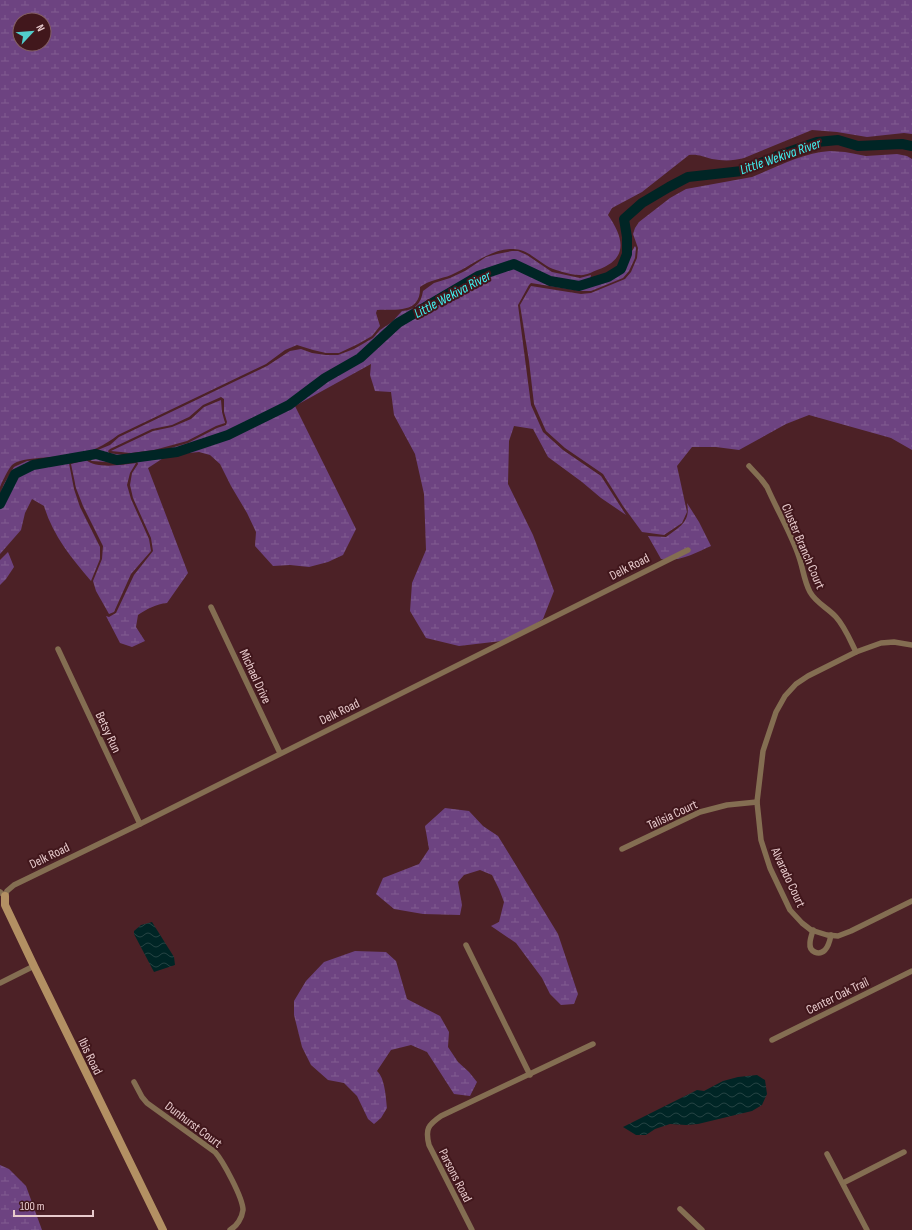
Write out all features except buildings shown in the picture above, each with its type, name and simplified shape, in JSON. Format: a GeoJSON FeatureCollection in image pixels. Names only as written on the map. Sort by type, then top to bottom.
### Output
{"type":"FeatureCollection","features":[{"type":"Feature","properties":{"kind":"street","name":"Cluster Branch Court"},"geometry":{"type":"LineString","coordinates":[[749,466],[766,487],[794,544],[810,592],[816,601],[836,618],[846,632],[856,652]]}},
{"type":"Feature","properties":{"kind":"street","name":"Delk Road"},"geometry":{"type":"LineString","coordinates":[[2,894],[14,885],[140,824],[688,550]]}},
{"type":"Feature","properties":{"kind":"street","name":"Michael Drive"},"geometry":{"type":"LineString","coordinates":[[211,607],[280,753]]}},
{"type":"Feature","properties":{"kind":"street","name":"Alvarado Court"},"geometry":{"type":"LineString","coordinates":[[912,644],[894,642],[881,643],[856,652],[808,676],[796,684],[785,696],[776,712],[763,751],[760,766],[757,802],[761,840],[770,868],[790,910],[802,923],[813,930],[838,936],[912,901]]}},
{"type":"Feature","properties":{"kind":"street","name":"Betsy Run"},"geometry":{"type":"LineString","coordinates":[[58,649],[140,824]]}},
{"type":"Feature","properties":{"kind":"street","name":"Talisia Court"},"geometry":{"type":"LineString","coordinates":[[622,849],[700,812],[727,805],[757,802]]}},
{"type":"Feature","properties":{"kind":"street","name":"Ibis Road"},"geometry":{"type":"LineString","coordinates":[[2,894],[5,905],[34,966],[163,1230]]}},
{"type":"Feature","properties":{"kind":"street"},"geometry":{"type":"LineString","coordinates":[[813,930],[810,944],[811,949],[814,952],[818,953],[825,951],[831,935]]}},
{"type":"Feature","properties":{"kind":"street"},"geometry":{"type":"LineString","coordinates":[[466,945],[530,1075],[593,1044]]}},
{"type":"Feature","properties":{"kind":"street"},"geometry":{"type":"LineString","coordinates":[[0,983],[34,966]]}},
{"type":"Feature","properties":{"kind":"street","name":"Center Oak Trail"},"geometry":{"type":"LineString","coordinates":[[772,1040],[912,971]]}},
{"type":"Feature","properties":{"kind":"street","name":"Parsons Road"},"geometry":{"type":"LineString","coordinates":[[472,1230],[429,1145],[427,1137],[428,1128],[441,1116],[530,1075]]}},
{"type":"Feature","properties":{"kind":"street","name":"Dunhurst Court"},"geometry":{"type":"LineString","coordinates":[[134,1082],[147,1103],[220,1157],[238,1193],[243,1210],[237,1225],[230,1230]]}},
{"type":"Feature","properties":{"kind":"street"},"geometry":{"type":"LineString","coordinates":[[843,1183],[904,1152]]}},
{"type":"Feature","properties":{"kind":"street"},"geometry":{"type":"LineString","coordinates":[[827,1154],[867,1230]]}},
{"type":"Feature","properties":{"kind":"street"},"geometry":{"type":"LineString","coordinates":[[680,1209],[702,1230]]}},
{"type":"Feature","properties":{"kind":"green space"},"geometry":{"type":"Polygon","coordinates":[[[0,0],[912,0],[912,134],[904,133],[867,137],[812,130],[740,159],[720,160],[698,155],[689,155],[642,192],[612,208],[608,215],[618,232],[620,247],[619,254],[607,265],[586,274],[576,275],[550,268],[524,251],[518,249],[495,252],[451,275],[431,281],[420,287],[419,296],[412,306],[399,309],[377,310],[376,313],[380,326],[372,336],[339,353],[326,353],[297,345],[285,350],[266,364],[118,435],[103,445],[79,454],[17,462],[10,467],[0,487],[0,0]]]}},
{"type":"Feature","properties":{"kind":"green space"},"geometry":{"type":"Polygon","coordinates":[[[830,151],[866,156],[897,154],[907,156],[912,159],[912,450],[891,438],[809,415],[786,424],[739,450],[716,447],[692,447],[677,466],[687,512],[682,523],[664,535],[642,532],[623,506],[603,474],[565,448],[546,431],[534,404],[520,305],[531,286],[581,294],[591,293],[625,279],[631,272],[637,258],[638,248],[633,234],[639,222],[670,198],[686,189],[752,177],[800,157],[830,151]]]}},
{"type":"Feature","properties":{"kind":"green space"},"geometry":{"type":"Polygon","coordinates":[[[635,246],[635,258],[629,271],[623,278],[591,291],[581,291],[531,283],[518,305],[531,405],[543,432],[563,450],[601,476],[626,515],[601,498],[548,457],[533,429],[514,426],[509,441],[508,484],[533,535],[554,591],[543,619],[511,640],[459,646],[426,638],[410,611],[412,583],[426,550],[424,494],[415,454],[394,415],[391,392],[375,391],[370,375],[371,364],[295,406],[356,529],[343,555],[328,562],[309,567],[290,565],[273,566],[255,546],[256,532],[220,464],[210,455],[199,452],[168,455],[148,468],[188,573],[167,603],[159,604],[138,615],[136,627],[145,641],[132,647],[120,643],[106,616],[109,617],[116,613],[134,575],[153,551],[151,538],[133,498],[130,485],[132,473],[138,464],[137,461],[119,463],[92,461],[87,458],[71,461],[69,463],[74,489],[80,507],[100,547],[100,559],[91,581],[57,536],[44,506],[32,499],[25,513],[21,530],[0,554],[0,494],[14,467],[27,461],[73,458],[110,445],[119,437],[267,366],[290,351],[301,349],[312,353],[338,355],[354,349],[373,338],[380,330],[392,322],[402,311],[417,306],[423,291],[434,283],[465,271],[486,257],[518,251],[527,255],[552,272],[580,278],[591,275],[590,280],[597,285],[614,276],[625,263],[635,246]],[[221,397],[203,405],[189,417],[172,425],[152,429],[108,451],[109,453],[130,456],[154,453],[188,443],[226,425],[227,422],[224,412],[224,399],[221,397]]]}},
{"type":"Feature","properties":{"kind":"green space"},"geometry":{"type":"Polygon","coordinates":[[[221,400],[225,423],[187,441],[154,450],[131,453],[111,451],[153,431],[172,427],[191,419],[204,407],[221,400]]]}},
{"type":"Feature","properties":{"kind":"green space"},"geometry":{"type":"Polygon","coordinates":[[[86,460],[96,465],[136,463],[130,473],[127,485],[131,499],[149,539],[151,551],[131,574],[114,612],[109,614],[96,591],[93,581],[102,559],[103,546],[83,506],[76,488],[71,464],[86,460]]]}},
{"type":"Feature","properties":{"kind":"green space"},"geometry":{"type":"Polygon","coordinates":[[[687,503],[699,522],[711,546],[674,560],[661,559],[648,536],[666,537],[679,527],[686,519],[688,510],[687,503]]]}},
{"type":"Feature","properties":{"kind":"green space"},"geometry":{"type":"Polygon","coordinates":[[[8,552],[14,567],[0,585],[0,560],[8,552]]]}},
{"type":"Feature","properties":{"kind":"green space"},"geometry":{"type":"Polygon","coordinates":[[[445,808],[469,811],[483,826],[498,836],[558,934],[578,994],[574,1004],[561,1005],[550,994],[542,978],[516,943],[491,926],[499,922],[504,902],[492,875],[480,870],[464,875],[458,882],[462,905],[460,915],[423,914],[394,909],[376,894],[383,878],[419,864],[429,849],[425,826],[445,808]]]}},
{"type":"Feature","properties":{"kind":"green space"},"geometry":{"type":"Polygon","coordinates":[[[355,951],[386,952],[396,961],[407,999],[440,1016],[449,1032],[448,1047],[458,1062],[477,1082],[470,1096],[454,1094],[427,1052],[411,1045],[391,1050],[377,1071],[382,1078],[386,1094],[387,1108],[381,1118],[374,1124],[368,1119],[357,1096],[344,1083],[328,1080],[311,1065],[302,1047],[294,1015],[294,1001],[306,981],[324,962],[355,951]]]}},
{"type":"Feature","properties":{"kind":"green space"},"geometry":{"type":"Polygon","coordinates":[[[0,1165],[9,1169],[26,1186],[42,1230],[0,1230],[0,1165]]]}},
{"type":"Feature","properties":{"kind":"water"},"geometry":{"type":"Polygon","coordinates":[[[152,922],[174,957],[175,965],[154,972],[134,934],[134,931],[141,925],[152,922]]]}},
{"type":"Feature","properties":{"kind":"water"},"geometry":{"type":"Polygon","coordinates":[[[757,1075],[765,1080],[767,1094],[762,1105],[752,1111],[698,1124],[670,1124],[655,1129],[646,1135],[636,1135],[623,1127],[697,1090],[704,1091],[723,1081],[738,1077],[757,1075]]]}},
{"type":"Feature","properties":{"kind":"waterway","name":"Little Wekiva River"},"geometry":{"type":"LineString","coordinates":[[0,504],[15,474],[33,465],[96,454],[117,460],[177,452],[228,435],[289,405],[325,378],[360,358],[398,323],[478,276],[514,264],[550,281],[579,286],[608,277],[621,269],[627,254],[627,237],[624,219],[642,203],[688,177],[742,171],[777,156],[817,142],[838,140],[858,146],[902,144],[912,146]]}}]}
